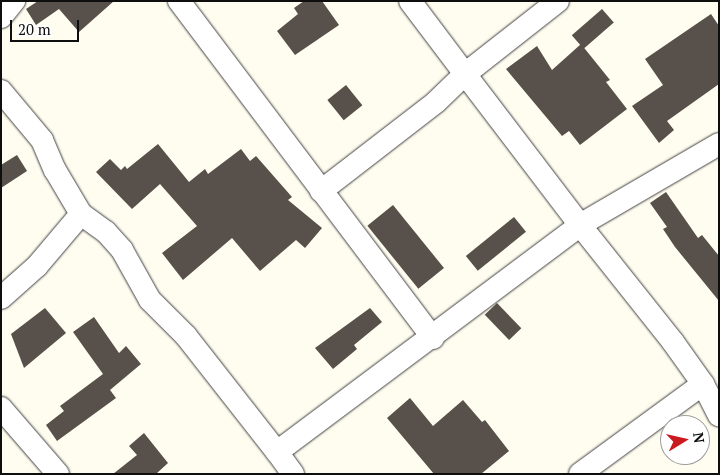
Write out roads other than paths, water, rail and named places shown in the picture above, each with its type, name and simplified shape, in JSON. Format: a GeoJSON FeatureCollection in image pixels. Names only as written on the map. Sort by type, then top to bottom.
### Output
{"type":"FeatureCollection","features":[{"type":"Feature","properties":{"kind":"street"},"geometry":{"type":"LineString","coordinates":[[1,16],[14,1]]}},
{"type":"Feature","properties":{"kind":"street"},"geometry":{"type":"LineString","coordinates":[[179,1],[433,338]]}},
{"type":"Feature","properties":{"kind":"street"},"geometry":{"type":"LineString","coordinates":[[410,1],[580,226],[703,384],[719,415]]}},
{"type":"Feature","properties":{"kind":"street"},"geometry":{"type":"LineString","coordinates":[[321,191],[436,102],[465,74],[558,1]]}},
{"type":"Feature","properties":{"kind":"street"},"geometry":{"type":"LineString","coordinates":[[1,91],[42,140],[55,170],[81,214],[106,232],[122,250],[150,300],[186,336],[293,474]]}},
{"type":"Feature","properties":{"kind":"street"},"geometry":{"type":"LineString","coordinates":[[277,452],[433,338],[580,226],[719,144]]}},
{"type":"Feature","properties":{"kind":"street"},"geometry":{"type":"LineString","coordinates":[[1,298],[37,266],[81,214]]}},
{"type":"Feature","properties":{"kind":"street"},"geometry":{"type":"LineString","coordinates":[[580,474],[703,384]]}},
{"type":"Feature","properties":{"kind":"street"},"geometry":{"type":"LineString","coordinates":[[1,408],[58,474]]}}]}
